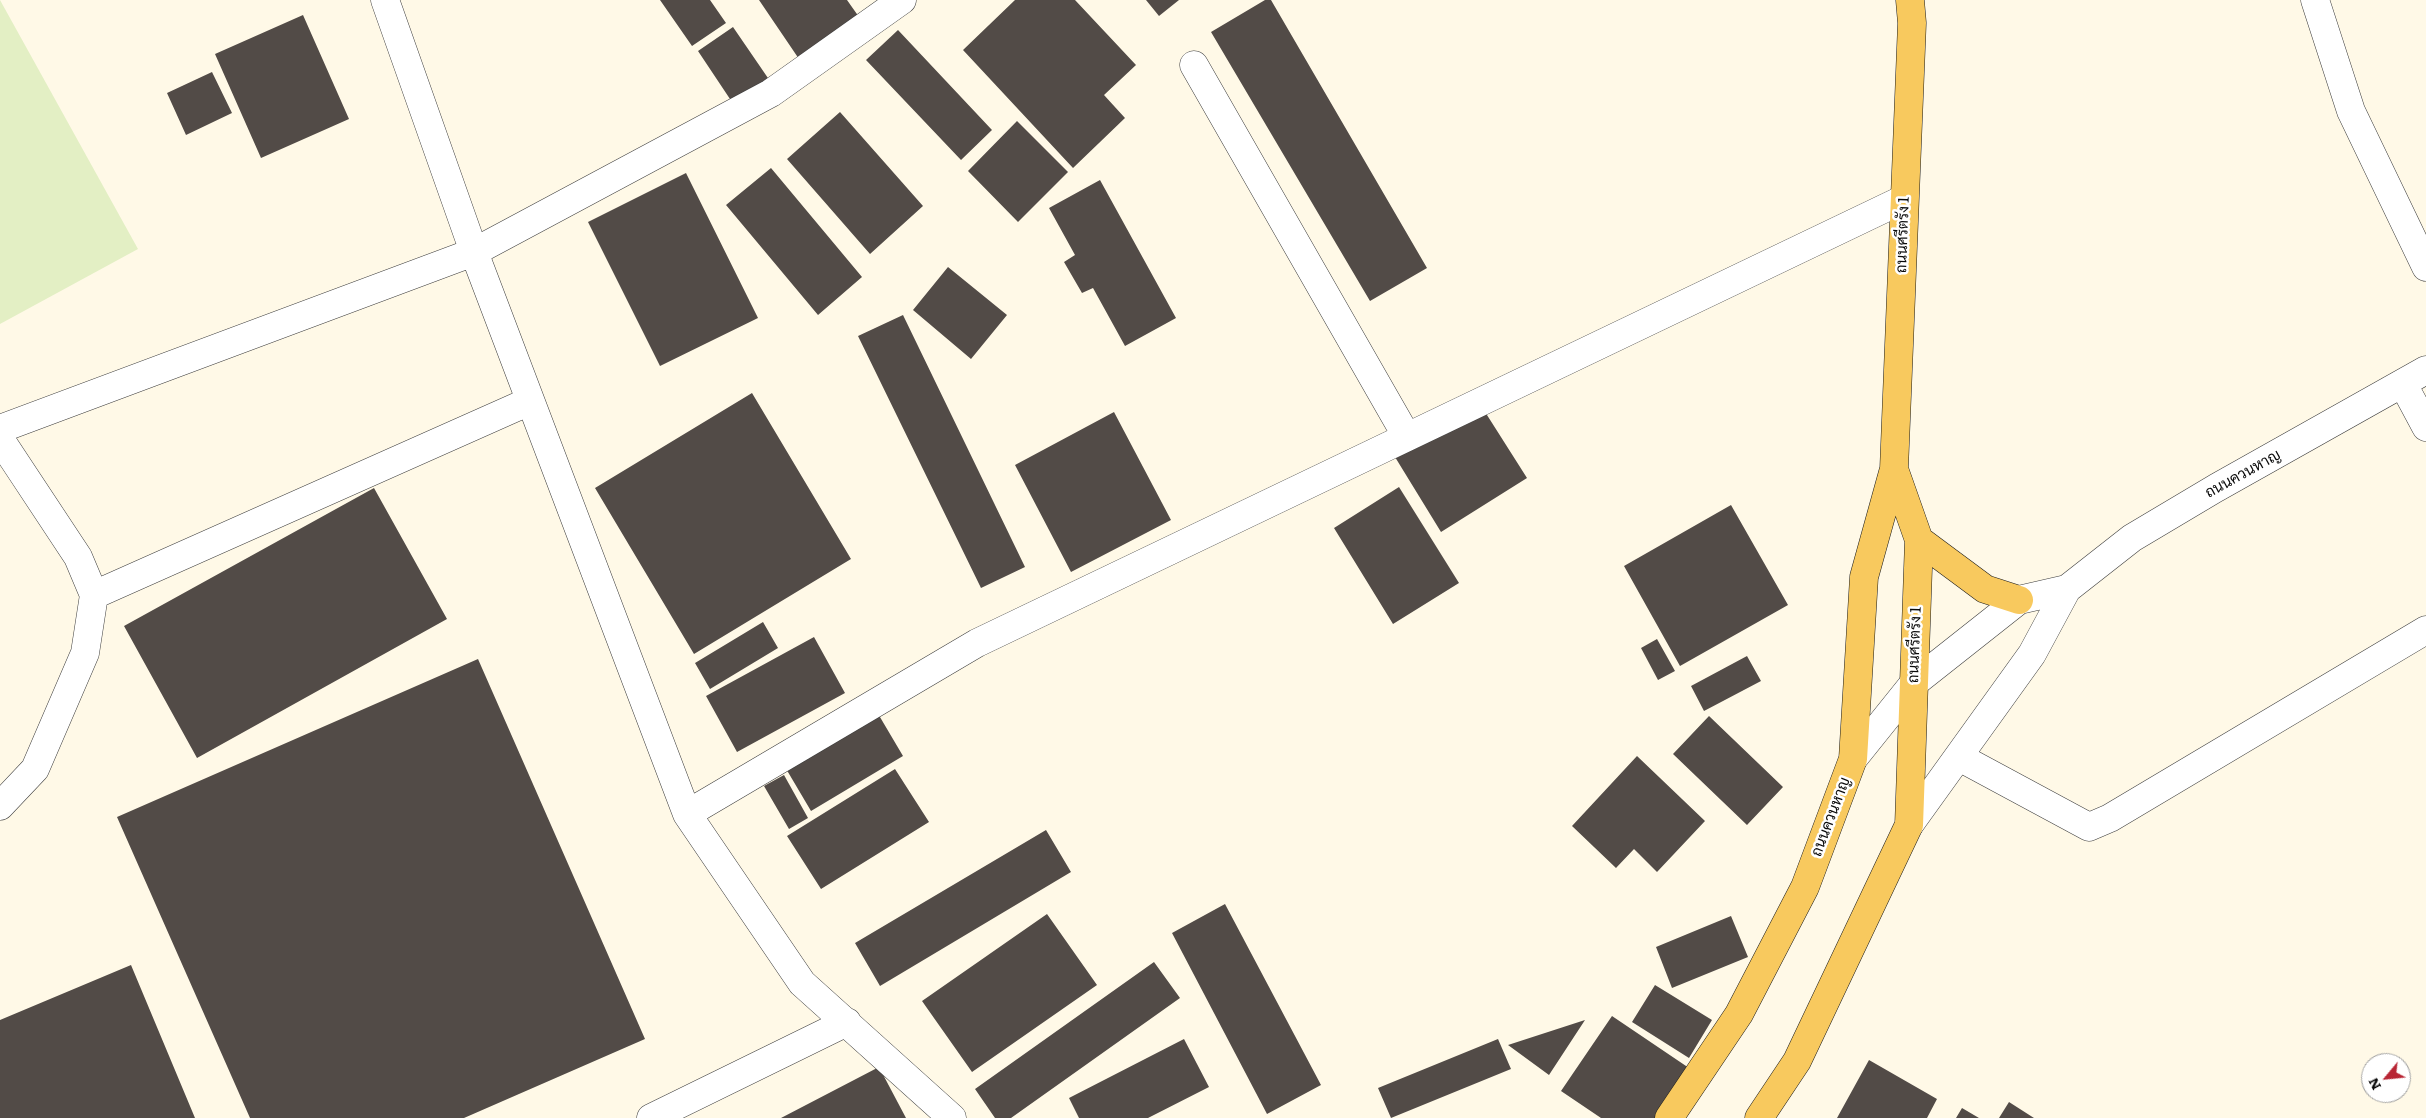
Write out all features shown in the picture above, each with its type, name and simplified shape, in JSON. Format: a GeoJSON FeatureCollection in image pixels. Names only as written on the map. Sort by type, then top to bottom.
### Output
{"type":"FeatureCollection","features":[{"type":"Feature","properties":{"kind":"main road","name":"ถนนศรีตรัง 1"},"geometry":{"type":"LineString","coordinates":[[1853,759],[1864,577],[1894,469],[1912,23],[1910,0]]}},
{"type":"Feature","properties":{"kind":"main road","name":"ถนนศรีตรัง 1"},"geometry":{"type":"LineString","coordinates":[[1894,469],[1919,540],[1909,825]]}},
{"type":"Feature","properties":{"kind":"main road"},"geometry":{"type":"LineString","coordinates":[[1919,540],[1985,589],[2019,600]]}},
{"type":"Feature","properties":{"kind":"main road","name":"ถนนควนหาญ"},"geometry":{"type":"LineString","coordinates":[[1669,1118],[1739,1014],[1805,887],[1853,759]]}},
{"type":"Feature","properties":{"kind":"main road","name":"ถนนควนหาญ"},"geometry":{"type":"LineString","coordinates":[[1759,1118],[1796,1061],[1909,825]]}},
{"type":"Feature","properties":{"kind":"street"},"geometry":{"type":"LineString","coordinates":[[385,0],[474,252],[687,814],[802,983],[952,1118]]}},
{"type":"Feature","properties":{"kind":"street"},"geometry":{"type":"LineString","coordinates":[[0,429],[474,252],[771,93],[902,0]]}},
{"type":"Feature","properties":{"kind":"street"},"geometry":{"type":"LineString","coordinates":[[2315,0],[2351,112],[2426,267]]}},
{"type":"Feature","properties":{"kind":"street"},"geometry":{"type":"LineString","coordinates":[[1194,65],[1407,437]]}},
{"type":"Feature","properties":{"kind":"street"},"geometry":{"type":"LineString","coordinates":[[687,814],[977,642],[1904,199]]}},
{"type":"Feature","properties":{"kind":"street"},"geometry":{"type":"LineString","coordinates":[[2415,377],[2426,427]]}},
{"type":"Feature","properties":{"kind":"street","name":"ถนนควนหาญ"},"geometry":{"type":"LineString","coordinates":[[1909,825],[2032,654],[2067,589],[2132,538],[2216,488],[2415,377]]}},
{"type":"Feature","properties":{"kind":"street"},"geometry":{"type":"LineString","coordinates":[[94,595],[530,401]]}},
{"type":"Feature","properties":{"kind":"street"},"geometry":{"type":"LineString","coordinates":[[0,439],[78,557],[94,595],[85,653],[35,769],[0,806]]}},
{"type":"Feature","properties":{"kind":"street","name":"ถนนควนหาญ"},"geometry":{"type":"LineString","coordinates":[[1853,759],[1914,683],[2019,600],[2067,589]]}},
{"type":"Feature","properties":{"kind":"street"},"geometry":{"type":"LineString","coordinates":[[1959,757],[2089,827],[2110,818],[2426,630]]}},
{"type":"Feature","properties":{"kind":"street"},"geometry":{"type":"LineString","coordinates":[[650,1118],[847,1022]]}},
{"type":"Feature","properties":{"kind":"green space"},"geometry":{"type":"Polygon","coordinates":[[[0,0],[138,249],[0,324],[0,0]]]}},
{"type":"Feature","properties":{"kind":"building"},"geometry":{"type":"Polygon","coordinates":[[[660,0],[710,0],[726,23],[692,46],[660,0]]]}},
{"type":"Feature","properties":{"kind":"building"},"geometry":{"type":"Polygon","coordinates":[[[759,0],[847,0],[859,17],[799,59],[759,0]]]}},
{"type":"Feature","properties":{"kind":"building"},"geometry":{"type":"Polygon","coordinates":[[[1015,0],[1075,0],[1136,65],[1104,95],[1125,118],[1073,168],[963,50],[1015,0]]]}},
{"type":"Feature","properties":{"kind":"building"},"geometry":{"type":"Polygon","coordinates":[[[1146,0],[1179,0],[1159,16],[1146,0]]]}},
{"type":"Feature","properties":{"kind":"building"},"geometry":{"type":"Polygon","coordinates":[[[1265,0],[1271,0],[1427,268],[1370,301],[1211,32],[1265,0]]]}},
{"type":"Feature","properties":{"kind":"building"},"geometry":{"type":"Polygon","coordinates":[[[303,15],[349,119],[261,158],[215,54],[303,15]]]}},
{"type":"Feature","properties":{"kind":"building"},"geometry":{"type":"Polygon","coordinates":[[[733,27],[770,81],[734,105],[698,51],[733,27]]]}},
{"type":"Feature","properties":{"kind":"building"},"geometry":{"type":"Polygon","coordinates":[[[898,30],[992,130],[961,160],[866,60],[898,30]]]}},
{"type":"Feature","properties":{"kind":"building"},"geometry":{"type":"Polygon","coordinates":[[[212,72],[232,113],[186,135],[167,93],[212,72]]]}},
{"type":"Feature","properties":{"kind":"building"},"geometry":{"type":"Polygon","coordinates":[[[840,112],[923,206],[870,254],[787,159],[840,112]]]}},
{"type":"Feature","properties":{"kind":"building"},"geometry":{"type":"Polygon","coordinates":[[[1017,121],[1068,172],[1018,222],[968,171],[1017,121]]]}},
{"type":"Feature","properties":{"kind":"building"},"geometry":{"type":"Polygon","coordinates":[[[771,168],[862,277],[818,315],[726,205],[771,168]]]}},
{"type":"Feature","properties":{"kind":"building"},"geometry":{"type":"Polygon","coordinates":[[[686,173],[758,318],[660,366],[588,222],[686,173]]]}},
{"type":"Feature","properties":{"kind":"building"},"geometry":{"type":"Polygon","coordinates":[[[1100,180],[1176,318],[1125,346],[1093,288],[1082,293],[1064,262],[1075,255],[1049,208],[1100,180]]]}},
{"type":"Feature","properties":{"kind":"building"},"geometry":{"type":"Polygon","coordinates":[[[948,267],[1007,315],[971,359],[913,310],[948,267]]]}},
{"type":"Feature","properties":{"kind":"building"},"geometry":{"type":"Polygon","coordinates":[[[903,315],[1025,567],[981,588],[858,336],[903,315]]]}},
{"type":"Feature","properties":{"kind":"building"},"geometry":{"type":"Polygon","coordinates":[[[752,393],[851,559],[694,654],[595,488],[752,393]]]}},
{"type":"Feature","properties":{"kind":"building"},"geometry":{"type":"Polygon","coordinates":[[[1480,404],[1527,478],[1441,532],[1395,457],[1480,404]]]}},
{"type":"Feature","properties":{"kind":"building"},"geometry":{"type":"Polygon","coordinates":[[[1114,412],[1171,520],[1071,572],[1015,465],[1114,412]]]}},
{"type":"Feature","properties":{"kind":"building"},"geometry":{"type":"Polygon","coordinates":[[[1399,487],[1459,583],[1393,624],[1334,528],[1399,487]]]}},
{"type":"Feature","properties":{"kind":"building"},"geometry":{"type":"Polygon","coordinates":[[[374,488],[447,619],[197,758],[124,626],[374,488]]]}},
{"type":"Feature","properties":{"kind":"building"},"geometry":{"type":"Polygon","coordinates":[[[1731,505],[1788,605],[1680,666],[1624,566],[1731,505]]]}},
{"type":"Feature","properties":{"kind":"building"},"geometry":{"type":"Polygon","coordinates":[[[763,622],[778,648],[710,689],[695,663],[763,622]]]}},
{"type":"Feature","properties":{"kind":"building"},"geometry":{"type":"Polygon","coordinates":[[[814,637],[845,693],[737,752],[706,696],[814,637]]]}},
{"type":"Feature","properties":{"kind":"building"},"geometry":{"type":"Polygon","coordinates":[[[1657,639],[1675,671],[1658,680],[1641,648],[1657,639]]]}},
{"type":"Feature","properties":{"kind":"building"},"geometry":{"type":"Polygon","coordinates":[[[1747,656],[1761,681],[1704,711],[1691,686],[1747,656]]]}},
{"type":"Feature","properties":{"kind":"building"},"geometry":{"type":"Polygon","coordinates":[[[478,659],[645,1039],[464,1118],[250,1118],[117,817],[478,659]]]}},
{"type":"Feature","properties":{"kind":"building"},"geometry":{"type":"Polygon","coordinates":[[[877,712],[903,756],[811,811],[785,767],[877,712]]]}},
{"type":"Feature","properties":{"kind":"building"},"geometry":{"type":"Polygon","coordinates":[[[1709,716],[1783,787],[1747,825],[1673,754],[1709,716]]]}},
{"type":"Feature","properties":{"kind":"building"},"geometry":{"type":"Polygon","coordinates":[[[1637,756],[1705,821],[1657,872],[1634,849],[1616,868],[1572,826],[1637,756]]]}},
{"type":"Feature","properties":{"kind":"building"},"geometry":{"type":"Polygon","coordinates":[[[895,769],[929,822],[821,889],[787,836],[895,769]]]}},
{"type":"Feature","properties":{"kind":"building"},"geometry":{"type":"Polygon","coordinates":[[[784,775],[808,818],[789,829],[764,786],[784,775]]]}},
{"type":"Feature","properties":{"kind":"building"},"geometry":{"type":"Polygon","coordinates":[[[1046,830],[1071,872],[880,986],[855,943],[1046,830]]]}},
{"type":"Feature","properties":{"kind":"building"},"geometry":{"type":"Polygon","coordinates":[[[1225,904],[1321,1085],[1267,1114],[1172,933],[1225,904]]]}},
{"type":"Feature","properties":{"kind":"building"},"geometry":{"type":"Polygon","coordinates":[[[1047,914],[1097,985],[972,1072],[922,1001],[1047,914]]]}},
{"type":"Feature","properties":{"kind":"building"},"geometry":{"type":"Polygon","coordinates":[[[1731,916],[1748,957],[1672,988],[1656,947],[1731,916]]]}},
{"type":"Feature","properties":{"kind":"building"},"geometry":{"type":"Polygon","coordinates":[[[1154,962],[1180,998],[1011,1118],[995,1118],[975,1089],[1154,962]]]}},
{"type":"Feature","properties":{"kind":"building"},"geometry":{"type":"Polygon","coordinates":[[[131,965],[195,1118],[0,1118],[0,1020],[131,965]]]}},
{"type":"Feature","properties":{"kind":"building"},"geometry":{"type":"Polygon","coordinates":[[[1655,985],[1712,1020],[1689,1058],[1632,1022],[1655,985]]]}},
{"type":"Feature","properties":{"kind":"building"},"geometry":{"type":"Polygon","coordinates":[[[1612,1016],[1689,1068],[1655,1118],[1601,1118],[1561,1091],[1612,1016]]]}},
{"type":"Feature","properties":{"kind":"building"},"geometry":{"type":"Polygon","coordinates":[[[1585,1020],[1549,1075],[1508,1045],[1585,1020]]]}},
{"type":"Feature","properties":{"kind":"building"},"geometry":{"type":"Polygon","coordinates":[[[1184,1039],[1209,1087],[1148,1118],[1079,1118],[1069,1098],[1184,1039]]]}},
{"type":"Feature","properties":{"kind":"building"},"geometry":{"type":"Polygon","coordinates":[[[1498,1039],[1511,1069],[1391,1118],[1378,1088],[1498,1039]]]}},
{"type":"Feature","properties":{"kind":"building"},"geometry":{"type":"Polygon","coordinates":[[[1869,1060],[1937,1099],[1927,1118],[1837,1118],[1869,1060]]]}},
{"type":"Feature","properties":{"kind":"building"},"geometry":{"type":"Polygon","coordinates":[[[879,1067],[906,1118],[781,1118],[879,1067]]]}},
{"type":"Feature","properties":{"kind":"building"},"geometry":{"type":"Polygon","coordinates":[[[2009,1102],[2034,1118],[1999,1118],[2009,1102]]]}},
{"type":"Feature","properties":{"kind":"building"},"geometry":{"type":"Polygon","coordinates":[[[1962,1108],[1979,1118],[1956,1118],[1962,1108]]]}}]}
